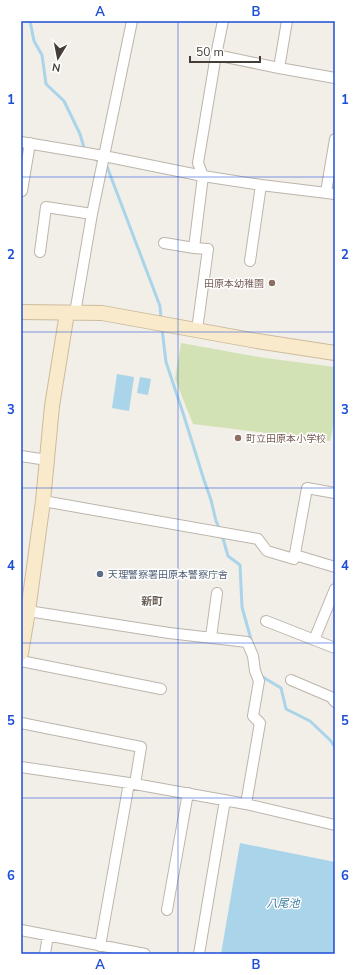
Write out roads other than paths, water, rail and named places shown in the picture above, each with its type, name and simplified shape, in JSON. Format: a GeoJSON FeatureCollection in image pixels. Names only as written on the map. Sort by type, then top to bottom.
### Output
{"type":"FeatureCollection","features":[{"type":"Feature","properties":{"kind":"street"},"geometry":{"type":"LineString","coordinates":[[21,654],[23,627],[43,501],[52,406],[132,21]]}},
{"type":"Feature","properties":{"kind":"street"},"geometry":{"type":"LineString","coordinates":[[194,248],[203,176],[198,163],[223,21]]}},
{"type":"Feature","properties":{"kind":"street"},"geometry":{"type":"LineString","coordinates":[[279,68],[287,21]]}},
{"type":"Feature","properties":{"kind":"street"},"geometry":{"type":"LineString","coordinates":[[216,54],[279,68],[335,78]]}},
{"type":"Feature","properties":{"kind":"street"},"geometry":{"type":"LineString","coordinates":[[22,191],[26,142],[103,160],[261,185],[331,193],[335,139]]}},
{"type":"Feature","properties":{"kind":"street"},"geometry":{"type":"LineString","coordinates":[[250,261],[261,185]]}},
{"type":"Feature","properties":{"kind":"street"},"geometry":{"type":"LineString","coordinates":[[40,252],[46,207],[92,214]]}},
{"type":"Feature","properties":{"kind":"street"},"geometry":{"type":"LineString","coordinates":[[164,243],[208,249],[197,330]]}},
{"type":"Feature","properties":{"kind":"street"},"geometry":{"type":"LineString","coordinates":[[21,312],[102,313],[335,353]]}},
{"type":"Feature","properties":{"kind":"street"},"geometry":{"type":"LineString","coordinates":[[21,456],[47,460]]}},
{"type":"Feature","properties":{"kind":"street"},"geometry":{"type":"LineString","coordinates":[[43,501],[258,539],[267,551],[294,559],[307,488],[335,493]]}},
{"type":"Feature","properties":{"kind":"street"},"geometry":{"type":"LineString","coordinates":[[295,555],[335,568]]}},
{"type":"Feature","properties":{"kind":"street"},"geometry":{"type":"LineString","coordinates":[[314,640],[335,589]]}},
{"type":"Feature","properties":{"kind":"street"},"geometry":{"type":"LineString","coordinates":[[211,637],[217,593]]}},
{"type":"Feature","properties":{"kind":"street"},"geometry":{"type":"LineString","coordinates":[[26,607],[169,633],[247,642],[253,656],[255,671],[259,681],[253,716],[260,724],[246,804]]}},
{"type":"Feature","properties":{"kind":"street"},"geometry":{"type":"LineString","coordinates":[[266,621],[335,648]]}},
{"type":"Feature","properties":{"kind":"street"},"geometry":{"type":"LineString","coordinates":[[21,661],[161,689]]}},
{"type":"Feature","properties":{"kind":"street"},"geometry":{"type":"LineString","coordinates":[[291,680],[331,697],[335,702]]}},
{"type":"Feature","properties":{"kind":"street"},"geometry":{"type":"LineString","coordinates":[[21,723],[141,747],[132,783],[100,946]]}},
{"type":"Feature","properties":{"kind":"street"},"geometry":{"type":"LineString","coordinates":[[21,767],[132,783],[188,793],[246,804],[335,825]]}},
{"type":"Feature","properties":{"kind":"street"},"geometry":{"type":"LineString","coordinates":[[167,910],[188,793]]}},
{"type":"Feature","properties":{"kind":"street"},"geometry":{"type":"LineString","coordinates":[[200,954],[225,800]]}},
{"type":"Feature","properties":{"kind":"street"},"geometry":{"type":"LineString","coordinates":[[21,930],[145,954]]}},
{"type":"Feature","properties":{"kind":"street"},"geometry":{"type":"LineString","coordinates":[[45,954],[48,935]]}},
{"type":"Feature","properties":{"kind":"water"},"geometry":{"type":"Polygon","coordinates":[[[117,374],[134,377],[129,411],[112,408],[117,374]]]}},
{"type":"Feature","properties":{"kind":"water"},"geometry":{"type":"Polygon","coordinates":[[[140,377],[151,379],[148,395],[137,393],[140,377]]]}},
{"type":"Feature","properties":{"kind":"water","name":"八尾池"},"geometry":{"type":"Polygon","coordinates":[[[240,843],[335,862],[335,954],[221,954],[240,843]]]}},
{"type":"Feature","properties":{"kind":"waterway"},"geometry":{"type":"LineString","coordinates":[[30,21],[34,41],[42,55],[46,84],[64,101],[80,134],[85,151]]}},
{"type":"Feature","properties":{"kind":"waterway"},"geometry":{"type":"LineString","coordinates":[[92,158],[106,164],[160,306],[161,319]]}},
{"type":"Feature","properties":{"kind":"waterway"},"geometry":{"type":"LineString","coordinates":[[162,329],[166,362],[220,530]]}},
{"type":"Feature","properties":{"kind":"waterway"},"geometry":{"type":"LineString","coordinates":[[222,535],[228,556],[240,565],[242,607],[252,643]]}},
{"type":"Feature","properties":{"kind":"waterway"},"geometry":{"type":"LineString","coordinates":[[260,674],[281,688],[286,709],[310,721],[330,740],[335,747]]}},
{"type":"Feature","properties":{"kind":"place","name":"田原本幼稚園"},"geometry":{"type":"Point","coordinates":[272,283]}},
{"type":"Feature","properties":{"kind":"place","name":"町立田原本小学校"},"geometry":{"type":"Point","coordinates":[238,438]}},
{"type":"Feature","properties":{"kind":"place","name":"天理警察署田原本警察庁舎"},"geometry":{"type":"Point","coordinates":[100,574]}},
{"type":"Feature","properties":{"kind":"district","name":"新町"},"geometry":{"type":"Point","coordinates":[152,601]}}]}
